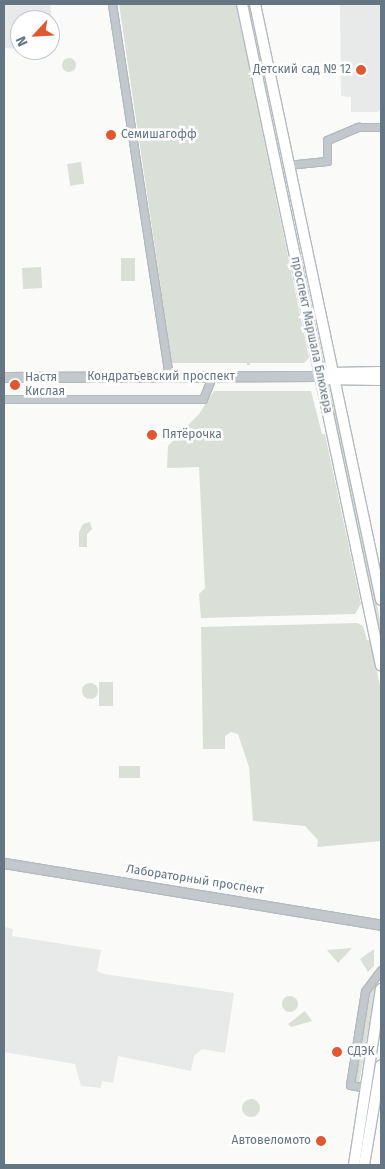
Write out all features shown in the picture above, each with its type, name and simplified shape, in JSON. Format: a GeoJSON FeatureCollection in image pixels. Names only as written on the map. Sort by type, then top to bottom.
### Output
{"type":"FeatureCollection","features":[{"type":"Feature","properties":{"kind":"main road","name":"проспект Маршала Блюхера"},"geometry":{"type":"LineString","coordinates":[[242,4],[381,666]]}},
{"type":"Feature","properties":{"kind":"main road","name":"проспект Маршала Блюхера"},"geometry":{"type":"LineString","coordinates":[[256,4],[287,165],[381,600]]}},
{"type":"Feature","properties":{"kind":"main road","name":"Кондратьевский проспект"},"geometry":{"type":"LineString","coordinates":[[333,377],[381,372]]}},
{"type":"Feature","properties":{"kind":"main road","name":"Кондратьевский проспект"},"geometry":{"type":"LineString","coordinates":[[319,376],[381,380]]}},
{"type":"Feature","properties":{"kind":"main road"},"geometry":{"type":"LineString","coordinates":[[354,1165],[381,989]]}},
{"type":"Feature","properties":{"kind":"main road"},"geometry":{"type":"LineString","coordinates":[[364,1165],[381,1065]]}},
{"type":"Feature","properties":{"kind":"main road"},"geometry":{"type":"LineString","coordinates":[[367,1086],[371,1083],[378,1086]]}},
{"type":"Feature","properties":{"kind":"street"},"geometry":{"type":"LineString","coordinates":[[112,4],[169,377]]}},
{"type":"Feature","properties":{"kind":"street"},"geometry":{"type":"LineString","coordinates":[[287,165],[327,161],[327,140],[358,126],[381,127]]}},
{"type":"Feature","properties":{"kind":"street","name":"Кондратьевский проспект"},"geometry":{"type":"LineString","coordinates":[[4,377],[319,376]]}},
{"type":"Feature","properties":{"kind":"street"},"geometry":{"type":"LineString","coordinates":[[4,399],[203,399],[212,377]]}},
{"type":"Feature","properties":{"kind":"street","name":"Лабораторный проспект"},"geometry":{"type":"LineString","coordinates":[[4,863],[381,925]]}},
{"type":"Feature","properties":{"kind":"street"},"geometry":{"type":"LineString","coordinates":[[367,1086],[350,1085],[365,991],[381,970]]}},
{"type":"Feature","properties":{"kind":"shaded area"},"geometry":{"type":"Polygon","coordinates":[[[4,4],[50,4],[51,10],[10,10],[10,48],[4,48],[4,4]]]}},
{"type":"Feature","properties":{"kind":"shaded area"},"geometry":{"type":"Polygon","coordinates":[[[119,4],[236,4],[309,358],[304,363],[172,363],[119,4]]]}},
{"type":"Feature","properties":{"kind":"shaded area"},"geometry":{"type":"Polygon","coordinates":[[[247,4],[250,4],[250,365],[247,365],[247,4]]]}},
{"type":"Feature","properties":{"kind":"shaded area","name":"Детский сад № 12"},"geometry":{"type":"Polygon","coordinates":[[[340,4],[381,4],[381,108],[378,112],[351,112],[351,97],[341,96],[340,4]]]}},
{"type":"Feature","properties":{"kind":"shaded area"},"geometry":{"type":"Polygon","coordinates":[[[66,58],[72,58],[76,65],[72,72],[66,72],[62,68],[62,62],[66,58]]]}},
{"type":"Feature","properties":{"kind":"shaded area"},"geometry":{"type":"Polygon","coordinates":[[[81,162],[84,184],[70,186],[67,164],[81,162]]]}},
{"type":"Feature","properties":{"kind":"shaded area"},"geometry":{"type":"Polygon","coordinates":[[[121,258],[135,258],[135,281],[121,281],[121,258]]]}},
{"type":"Feature","properties":{"kind":"shaded area"},"geometry":{"type":"Polygon","coordinates":[[[41,267],[42,288],[23,289],[22,268],[41,267]]]}},
{"type":"Feature","properties":{"kind":"shaded area"},"geometry":{"type":"Polygon","coordinates":[[[328,389],[332,389],[381,624],[381,641],[328,389]]]}},
{"type":"Feature","properties":{"kind":"shaded area"},"geometry":{"type":"Polygon","coordinates":[[[214,391],[311,391],[322,434],[325,434],[361,604],[355,614],[201,618],[199,594],[205,588],[199,467],[167,468],[168,446],[199,414],[214,391]]]}},
{"type":"Feature","properties":{"kind":"shaded area"},"geometry":{"type":"Polygon","coordinates":[[[90,522],[92,529],[87,534],[87,547],[79,547],[79,532],[83,524],[90,522]]]}},
{"type":"Feature","properties":{"kind":"shaded area"},"geometry":{"type":"Polygon","coordinates":[[[357,623],[363,626],[367,640],[370,641],[381,690],[381,841],[317,847],[318,840],[305,826],[253,821],[249,767],[238,734],[231,732],[225,736],[225,749],[203,749],[201,627],[357,623]]]}},
{"type":"Feature","properties":{"kind":"shaded area"},"geometry":{"type":"Polygon","coordinates":[[[99,682],[113,682],[113,706],[99,706],[99,682]]]}},
{"type":"Feature","properties":{"kind":"shaded area"},"geometry":{"type":"Polygon","coordinates":[[[90,683],[96,685],[98,691],[96,697],[90,699],[84,697],[82,691],[84,685],[90,683]]]}},
{"type":"Feature","properties":{"kind":"shaded area"},"geometry":{"type":"Polygon","coordinates":[[[119,766],[140,766],[140,778],[119,778],[119,766]]]}},
{"type":"Feature","properties":{"kind":"shaded area"},"geometry":{"type":"Polygon","coordinates":[[[4,927],[13,929],[12,936],[101,950],[97,971],[104,974],[234,993],[225,1053],[202,1049],[194,1056],[191,1071],[118,1056],[113,1083],[102,1081],[101,1088],[81,1086],[75,1064],[4,1052],[4,927]]]}},
{"type":"Feature","properties":{"kind":"shaded area"},"geometry":{"type":"Polygon","coordinates":[[[352,948],[338,963],[327,950],[352,948]]]}},
{"type":"Feature","properties":{"kind":"shaded area"},"geometry":{"type":"Polygon","coordinates":[[[374,949],[374,966],[368,972],[360,959],[374,949]]]}},
{"type":"Feature","properties":{"kind":"shaded area"},"geometry":{"type":"Polygon","coordinates":[[[375,985],[359,1084],[353,1080],[369,991],[375,985]]]}},
{"type":"Feature","properties":{"kind":"shaded area"},"geometry":{"type":"Polygon","coordinates":[[[290,996],[296,998],[298,1004],[296,1010],[290,1012],[284,1010],[282,1004],[284,998],[290,996]]]}},
{"type":"Feature","properties":{"kind":"shaded area"},"geometry":{"type":"Polygon","coordinates":[[[305,1011],[312,1021],[291,1027],[288,1024],[305,1011]]]}},
{"type":"Feature","properties":{"kind":"shaded area"},"geometry":{"type":"Polygon","coordinates":[[[251,1099],[257,1102],[260,1108],[257,1114],[251,1117],[245,1114],[242,1108],[245,1102],[251,1099]]]}},
{"type":"Feature","properties":{"kind":"place","name":"Детский сад № 12"},"geometry":{"type":"Point","coordinates":[361,70]}},
{"type":"Feature","properties":{"kind":"place","name":"Семишагофф"},"geometry":{"type":"Point","coordinates":[111,135]}},
{"type":"Feature","properties":{"kind":"place","name":"Настя Кислая"},"geometry":{"type":"Point","coordinates":[15,385]}},
{"type":"Feature","properties":{"kind":"place","name":"Пятёрочка"},"geometry":{"type":"Point","coordinates":[152,435]}},
{"type":"Feature","properties":{"kind":"place","name":"СДЭК"},"geometry":{"type":"Point","coordinates":[337,1052]}},
{"type":"Feature","properties":{"kind":"place","name":"Автовеломото"},"geometry":{"type":"Point","coordinates":[321,1141]}}]}
